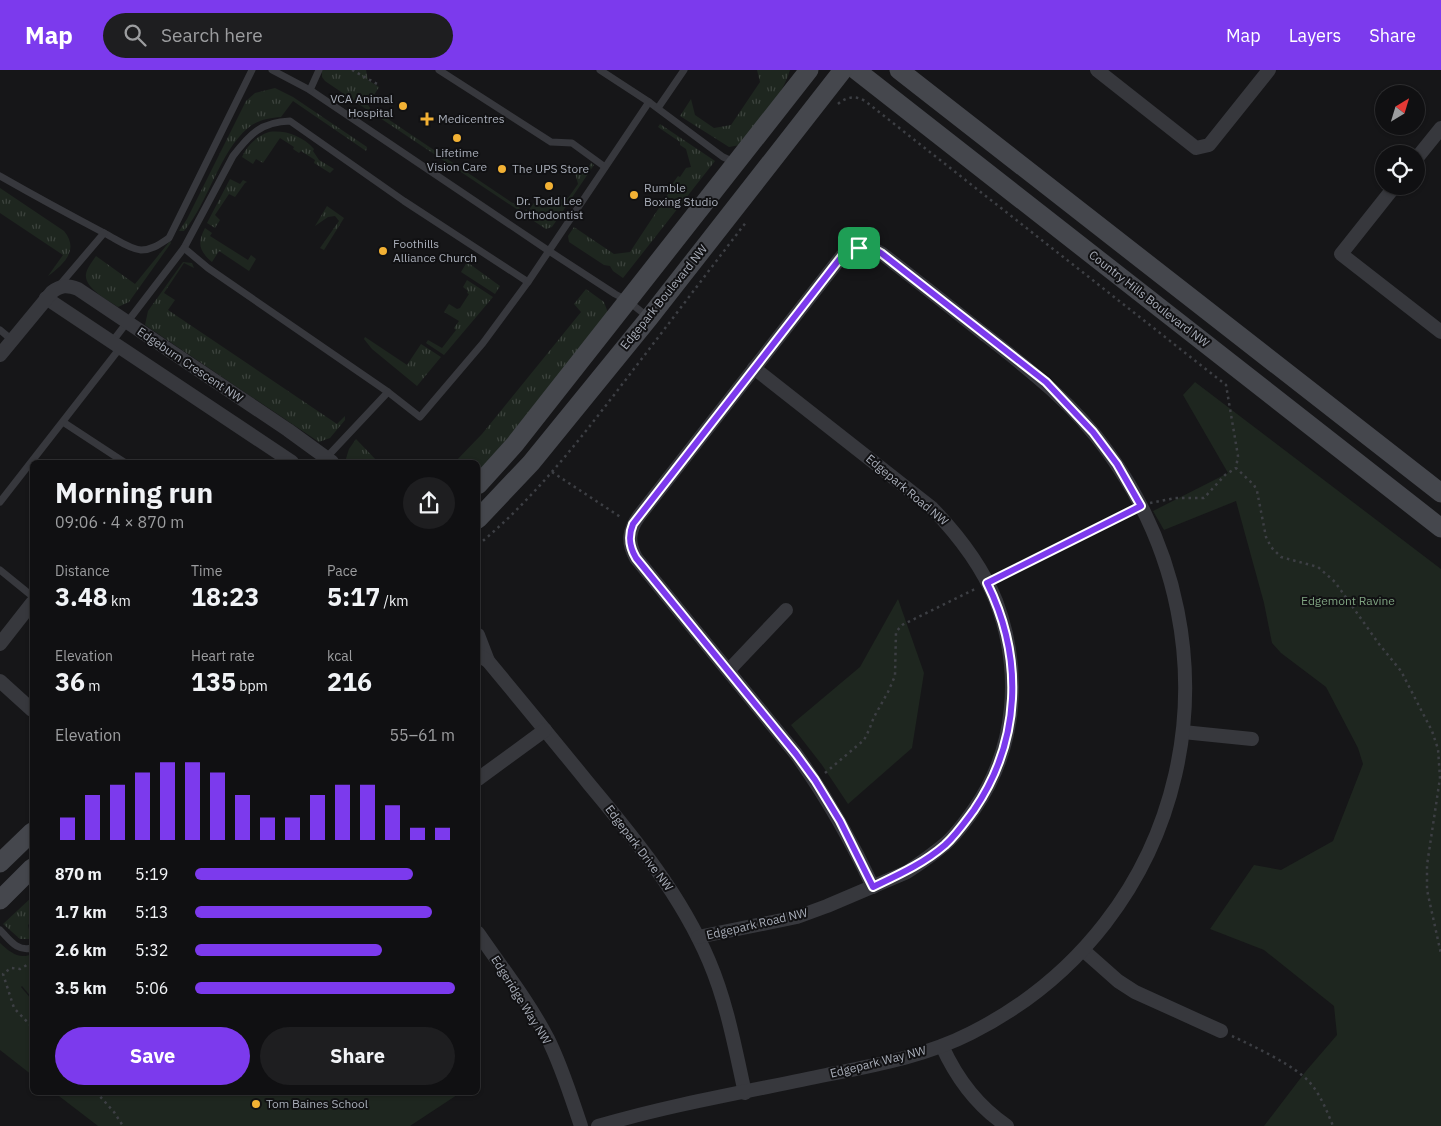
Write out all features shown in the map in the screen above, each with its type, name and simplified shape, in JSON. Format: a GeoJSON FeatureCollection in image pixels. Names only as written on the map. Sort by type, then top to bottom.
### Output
{"type":"FeatureCollection","features":[{"type":"Feature","properties":{"kind":"main road","name":"Edgepark Boulevard NW"},"geometry":{"type":"LineString","coordinates":[[480,483],[515,444],[736,163],[796,79],[809,70]]}},
{"type":"Feature","properties":{"kind":"main road","name":"Edgepark Boulevard NW"},"geometry":{"type":"LineString","coordinates":[[480,517],[531,463],[649,318],[843,70]]}},
{"type":"Feature","properties":{"kind":"main road","name":"Country Hills Boulevard NW"},"geometry":{"type":"LineString","coordinates":[[856,70],[1441,528]]}},
{"type":"Feature","properties":{"kind":"main road"},"geometry":{"type":"LineString","coordinates":[[899,70],[1441,493]]}},
{"type":"Feature","properties":{"kind":"main road"},"geometry":{"type":"LineString","coordinates":[[917,70],[942,103]]}},
{"type":"Feature","properties":{"kind":"main road"},"geometry":{"type":"LineString","coordinates":[[0,863],[30,834]]}},
{"type":"Feature","properties":{"kind":"main road"},"geometry":{"type":"LineString","coordinates":[[0,900],[30,870]]}},
{"type":"Feature","properties":{"kind":"street"},"geometry":{"type":"LineString","coordinates":[[1096,70],[1196,148],[1210,145],[1269,70]]}},
{"type":"Feature","properties":{"kind":"street"},"geometry":{"type":"LineString","coordinates":[[1425,148],[1441,128]]}},
{"type":"Feature","properties":{"kind":"street"},"geometry":{"type":"LineString","coordinates":[[1388,195],[1341,254],[1441,332]]}},
{"type":"Feature","properties":{"kind":"street","name":"Edgepark Way NW"},"geometry":{"type":"LineString","coordinates":[[598,1126],[624,1118],[891,1062],[942,1046],[970,1034],[1017,1006],[1050,982],[1083,950],[1118,907],[1146,859],[1156,837],[1174,784],[1183,732],[1186,690],[1185,657],[1181,630],[1174,592],[1162,552],[1141,506],[1117,464],[1093,432],[1046,382],[874,249],[859,248],[849,251],[842,256],[633,524]]}},
{"type":"Feature","properties":{"kind":"street","name":"Edgeburn Crescent NW"},"geometry":{"type":"LineString","coordinates":[[58,287],[70,286],[78,289],[288,430],[326,460]]}},
{"type":"Feature","properties":{"kind":"street"},"geometry":{"type":"LineString","coordinates":[[0,355],[46,298],[58,287]]}},
{"type":"Feature","properties":{"kind":"street","name":"Edgeburn Crescent NW"},"geometry":{"type":"LineString","coordinates":[[46,298],[289,460]]}},
{"type":"Feature","properties":{"kind":"street","name":"Edgepark Road NW"},"geometry":{"type":"LineString","coordinates":[[698,937],[797,917],[827,906],[906,872],[945,845],[965,823],[985,793],[999,763],[1007,738],[1012,708],[1010,651],[1004,626],[996,601],[964,545],[932,508],[754,368]]}},
{"type":"Feature","properties":{"kind":"street"},"geometry":{"type":"LineString","coordinates":[[633,524],[629,542],[636,558],[729,670],[815,780],[840,821],[873,887]]}},
{"type":"Feature","properties":{"kind":"street"},"geometry":{"type":"LineString","coordinates":[[0,644],[30,606]]}},
{"type":"Feature","properties":{"kind":"street"},"geometry":{"type":"LineString","coordinates":[[729,670],[786,610]]}},
{"type":"Feature","properties":{"kind":"street","name":"Edgepark Drive NW"},"geometry":{"type":"LineString","coordinates":[[480,644],[483,658],[545,730],[651,860],[673,892],[698,937],[712,968],[725,1008],[745,1092]]}},
{"type":"Feature","properties":{"kind":"street"},"geometry":{"type":"LineString","coordinates":[[0,681],[30,708]]}},
{"type":"Feature","properties":{"kind":"street"},"geometry":{"type":"LineString","coordinates":[[480,778],[545,730]]}},
{"type":"Feature","properties":{"kind":"street"},"geometry":{"type":"LineString","coordinates":[[1183,732],[1252,739]]}},
{"type":"Feature","properties":{"kind":"street","name":"Edgeridge Way NW"},"geometry":{"type":"LineString","coordinates":[[480,936],[516,988],[548,1040],[569,1089],[581,1126]]}},
{"type":"Feature","properties":{"kind":"street"},"geometry":{"type":"LineString","coordinates":[[1083,950],[1118,981],[1135,992],[1221,1031]]}},
{"type":"Feature","properties":{"kind":"street"},"geometry":{"type":"LineString","coordinates":[[942,1046],[950,1065],[963,1085],[979,1103],[1008,1126]]}},
{"type":"Feature","properties":{"kind":"lane"},"geometry":{"type":"LineString","coordinates":[[0,176],[139,250],[153,247],[169,238],[252,70]]}},
{"type":"Feature","properties":{"kind":"lane"},"geometry":{"type":"LineString","coordinates":[[272,70],[310,90],[549,251],[628,301],[649,318]]}},
{"type":"Feature","properties":{"kind":"lane"},"geometry":{"type":"LineString","coordinates":[[310,90],[319,70]]}},
{"type":"Feature","properties":{"kind":"lane"},"geometry":{"type":"LineString","coordinates":[[439,70],[551,142],[572,143],[605,167]]}},
{"type":"Feature","properties":{"kind":"lane"},"geometry":{"type":"LineString","coordinates":[[600,70],[658,108],[723,157],[736,163]]}},
{"type":"Feature","properties":{"kind":"lane"},"geometry":{"type":"LineString","coordinates":[[658,108],[684,70]]}},
{"type":"Feature","properties":{"kind":"lane"},"geometry":{"type":"LineString","coordinates":[[184,248],[208,268],[388,392],[420,418],[483,343],[528,282],[649,102]]}},
{"type":"Feature","properties":{"kind":"lane"},"geometry":{"type":"LineString","coordinates":[[33,460],[63,422],[116,345],[126,322],[184,248],[233,156],[242,144],[260,128],[270,124],[290,121],[404,200],[528,282]]}},
{"type":"Feature","properties":{"kind":"lane"},"geometry":{"type":"LineString","coordinates":[[58,287],[104,233]]}},
{"type":"Feature","properties":{"kind":"lane"},"geometry":{"type":"LineString","coordinates":[[0,330],[12,340]]}},
{"type":"Feature","properties":{"kind":"lane"},"geometry":{"type":"LineString","coordinates":[[328,460],[388,392]]}},
{"type":"Feature","properties":{"kind":"lane"},"geometry":{"type":"LineString","coordinates":[[63,422],[121,460]]}},
{"type":"Feature","properties":{"kind":"lane"},"geometry":{"type":"LineString","coordinates":[[0,502],[30,464]]}},
{"type":"Feature","properties":{"kind":"lane"},"geometry":{"type":"LineString","coordinates":[[0,570],[30,594]]}},
{"type":"Feature","properties":{"kind":"lane"},"geometry":{"type":"LineString","coordinates":[[0,930],[18,948],[30,948]]}},
{"type":"Feature","properties":{"kind":"path"},"geometry":{"type":"LineString","coordinates":[[352,70],[380,85]]}},
{"type":"Feature","properties":{"kind":"path"},"geometry":{"type":"LineString","coordinates":[[815,780],[864,740],[895,676],[896,632],[902,625],[1141,506],[1175,498],[1204,498],[1225,475],[1236,468],[1238,456],[1226,384],[865,102],[859,98],[849,97]]}},
{"type":"Feature","properties":{"kind":"path"},"geometry":{"type":"LineString","coordinates":[[1236,468],[1254,485],[1259,498],[1266,537],[1271,548],[1281,557],[1318,568],[1335,582],[1379,644],[1401,671],[1432,731],[1438,749],[1440,778],[1427,865],[1427,890],[1441,954]]}},
{"type":"Feature","properties":{"kind":"path"},"geometry":{"type":"LineString","coordinates":[[552,472],[633,524]]}},
{"type":"Feature","properties":{"kind":"path"},"geometry":{"type":"LineString","coordinates":[[30,963],[20,969],[12,968],[3,974],[14,1008],[30,1025]]}},
{"type":"Feature","properties":{"kind":"path"},"geometry":{"type":"LineString","coordinates":[[1241,1040],[1303,1076],[1320,1098],[1333,1126]]}},
{"type":"Feature","properties":{"kind":"path"},"geometry":{"type":"LineString","coordinates":[[99,1095],[114,1112],[123,1126]]}},
{"type":"Feature","properties":{"kind":"green space"},"geometry":{"type":"Polygon","coordinates":[[[322,70],[366,70],[368,80],[379,87],[368,105],[369,111],[325,81],[322,77],[322,70]]]}},
{"type":"Feature","properties":{"kind":"green space"},"geometry":{"type":"Polygon","coordinates":[[[757,70],[790,70],[775,100],[740,145],[729,147],[680,116],[691,99],[695,115],[714,128],[731,125],[760,82],[757,70]]]}},
{"type":"Feature","properties":{"kind":"green space"},"geometry":{"type":"Polygon","coordinates":[[[275,88],[293,97],[367,147],[366,151],[293,101],[281,117],[259,121],[238,138],[229,150],[193,219],[184,231],[179,231],[187,219],[246,101],[255,93],[275,88]]]}},
{"type":"Feature","properties":{"kind":"green space"},"geometry":{"type":"Polygon","coordinates":[[[376,111],[520,208],[518,210],[374,114],[376,111]]]}},
{"type":"Feature","properties":{"kind":"green space"},"geometry":{"type":"Polygon","coordinates":[[[660,124],[715,161],[623,278],[613,271],[610,266],[604,265],[569,242],[568,236],[574,227],[614,254],[630,252],[678,176],[680,177],[686,168],[691,167],[686,149],[680,145],[680,142],[658,127],[660,124]]]}},
{"type":"Feature","properties":{"kind":"green space"},"geometry":{"type":"Polygon","coordinates":[[[269,132],[288,133],[299,137],[314,149],[313,151],[319,160],[334,169],[330,173],[314,163],[315,160],[301,151],[299,153],[293,149],[294,147],[280,138],[263,163],[256,159],[253,164],[242,157],[253,142],[269,132]]]}},
{"type":"Feature","properties":{"kind":"green space"},"geometry":{"type":"Polygon","coordinates":[[[591,163],[594,165],[552,227],[546,229],[523,214],[534,203],[542,208],[549,207],[552,201],[568,198],[578,184],[573,165],[585,173],[591,163]]]}},
{"type":"Feature","properties":{"kind":"green space"},"geometry":{"type":"Polygon","coordinates":[[[230,179],[240,184],[243,180],[247,182],[235,197],[229,194],[215,215],[220,220],[215,228],[207,223],[230,179]]]}},
{"type":"Feature","properties":{"kind":"green space"},"geometry":{"type":"Polygon","coordinates":[[[0,188],[64,231],[69,238],[70,251],[68,256],[48,276],[63,255],[0,213],[0,188]]]}},
{"type":"Feature","properties":{"kind":"green space"},"geometry":{"type":"Polygon","coordinates":[[[327,206],[344,218],[324,250],[320,248],[339,221],[335,216],[328,217],[315,226],[327,206]]]}},
{"type":"Feature","properties":{"kind":"green space"},"geometry":{"type":"Polygon","coordinates":[[[205,228],[212,233],[210,236],[248,260],[251,255],[256,259],[249,271],[219,251],[212,262],[204,254],[201,247],[200,242],[205,228]]]}},
{"type":"Feature","properties":{"kind":"green space"},"geometry":{"type":"Polygon","coordinates":[[[170,241],[171,243],[129,302],[118,307],[93,289],[86,279],[86,274],[96,256],[135,284],[170,241]]]}},
{"type":"Feature","properties":{"kind":"green space"},"geometry":{"type":"Polygon","coordinates":[[[183,262],[192,263],[194,268],[184,263],[164,293],[175,300],[168,310],[337,424],[345,416],[345,420],[330,438],[319,442],[145,325],[148,311],[183,262]]]}},
{"type":"Feature","properties":{"kind":"green space"},"geometry":{"type":"Polygon","coordinates":[[[467,262],[500,286],[495,294],[461,272],[467,262]]]}},
{"type":"Feature","properties":{"kind":"green space"},"geometry":{"type":"Polygon","coordinates":[[[467,280],[493,297],[444,355],[426,343],[428,340],[442,348],[456,330],[454,328],[459,321],[444,312],[449,304],[457,309],[460,308],[469,294],[463,287],[467,280]]]}},
{"type":"Feature","properties":{"kind":"green space"},"geometry":{"type":"Polygon","coordinates":[[[586,289],[604,302],[608,313],[526,418],[480,470],[480,460],[457,460],[482,434],[581,312],[574,304],[586,289]]]}},
{"type":"Feature","properties":{"kind":"green space"},"geometry":{"type":"Polygon","coordinates":[[[365,337],[407,365],[421,344],[441,357],[417,386],[372,349],[364,339],[365,337]]]}},
{"type":"Feature","properties":{"kind":"green space","name":"Edgemont Ravine"},"geometry":{"type":"Polygon","coordinates":[[[1195,382],[1441,569],[1441,1126],[1264,1126],[1306,1071],[1337,1035],[1334,1006],[1264,950],[1210,929],[1254,865],[1281,870],[1333,841],[1363,764],[1358,748],[1326,687],[1281,653],[1272,643],[1264,603],[1236,501],[1164,530],[1153,511],[1228,473],[1183,395],[1195,382]]]}},
{"type":"Feature","properties":{"kind":"green space"},"geometry":{"type":"Polygon","coordinates":[[[356,439],[376,460],[346,460],[349,449],[356,439]]]}},
{"type":"Feature","properties":{"kind":"green space"},"geometry":{"type":"Polygon","coordinates":[[[898,599],[924,673],[912,748],[848,804],[822,765],[791,725],[860,667],[898,599]]]}},
{"type":"Feature","properties":{"kind":"green space"},"geometry":{"type":"Polygon","coordinates":[[[30,899],[30,923],[28,925],[30,939],[20,939],[3,924],[30,899]]]}},
{"type":"Feature","properties":{"kind":"green space"},"geometry":{"type":"Polygon","coordinates":[[[0,943],[19,956],[30,955],[30,996],[21,987],[30,998],[30,1073],[0,1050],[0,943]]]}},
{"type":"Feature","properties":{"kind":"green space","name":"Tom Baines School"},"geometry":{"type":"Polygon","coordinates":[[[58,1095],[457,1095],[410,1126],[98,1126],[58,1095]]]}},
{"type":"Feature","properties":{"kind":"place","name":"VCA Animal Hospital"},"geometry":{"type":"Point","coordinates":[403,106]}},
{"type":"Feature","properties":{"kind":"place","name":"Medicentres"},"geometry":{"type":"Point","coordinates":[427,119]}},
{"type":"Feature","properties":{"kind":"place","name":"Lifetime Vision Care"},"geometry":{"type":"Point","coordinates":[457,138]}},
{"type":"Feature","properties":{"kind":"place","name":"The UPS Store"},"geometry":{"type":"Point","coordinates":[502,169]}},
{"type":"Feature","properties":{"kind":"place","name":"Dr. Todd Lee Orthodontist"},"geometry":{"type":"Point","coordinates":[549,186]}},
{"type":"Feature","properties":{"kind":"place","name":"Rumble Boxing Studio"},"geometry":{"type":"Point","coordinates":[634,195]}},
{"type":"Feature","properties":{"kind":"place","name":"Foothills Alliance Church"},"geometry":{"type":"Point","coordinates":[383,251]}},
{"type":"Feature","properties":{"kind":"place","name":"Tom Baines School"},"geometry":{"type":"Point","coordinates":[256,1104]}},
{"type":"Feature","properties":{"kind":"route"},"geometry":{"type":"LineString","coordinates":[[859,248],[874,249],[881,253],[1046,382],[1093,432],[1117,464],[1141,506],[987,583],[996,601],[1010,651],[1012,708],[1007,738],[999,763],[985,793],[965,823],[945,845],[920,864],[873,887],[840,821],[815,780],[729,670],[636,558],[629,542],[633,524],[677,466],[842,256],[849,251],[859,248]]}}]}
